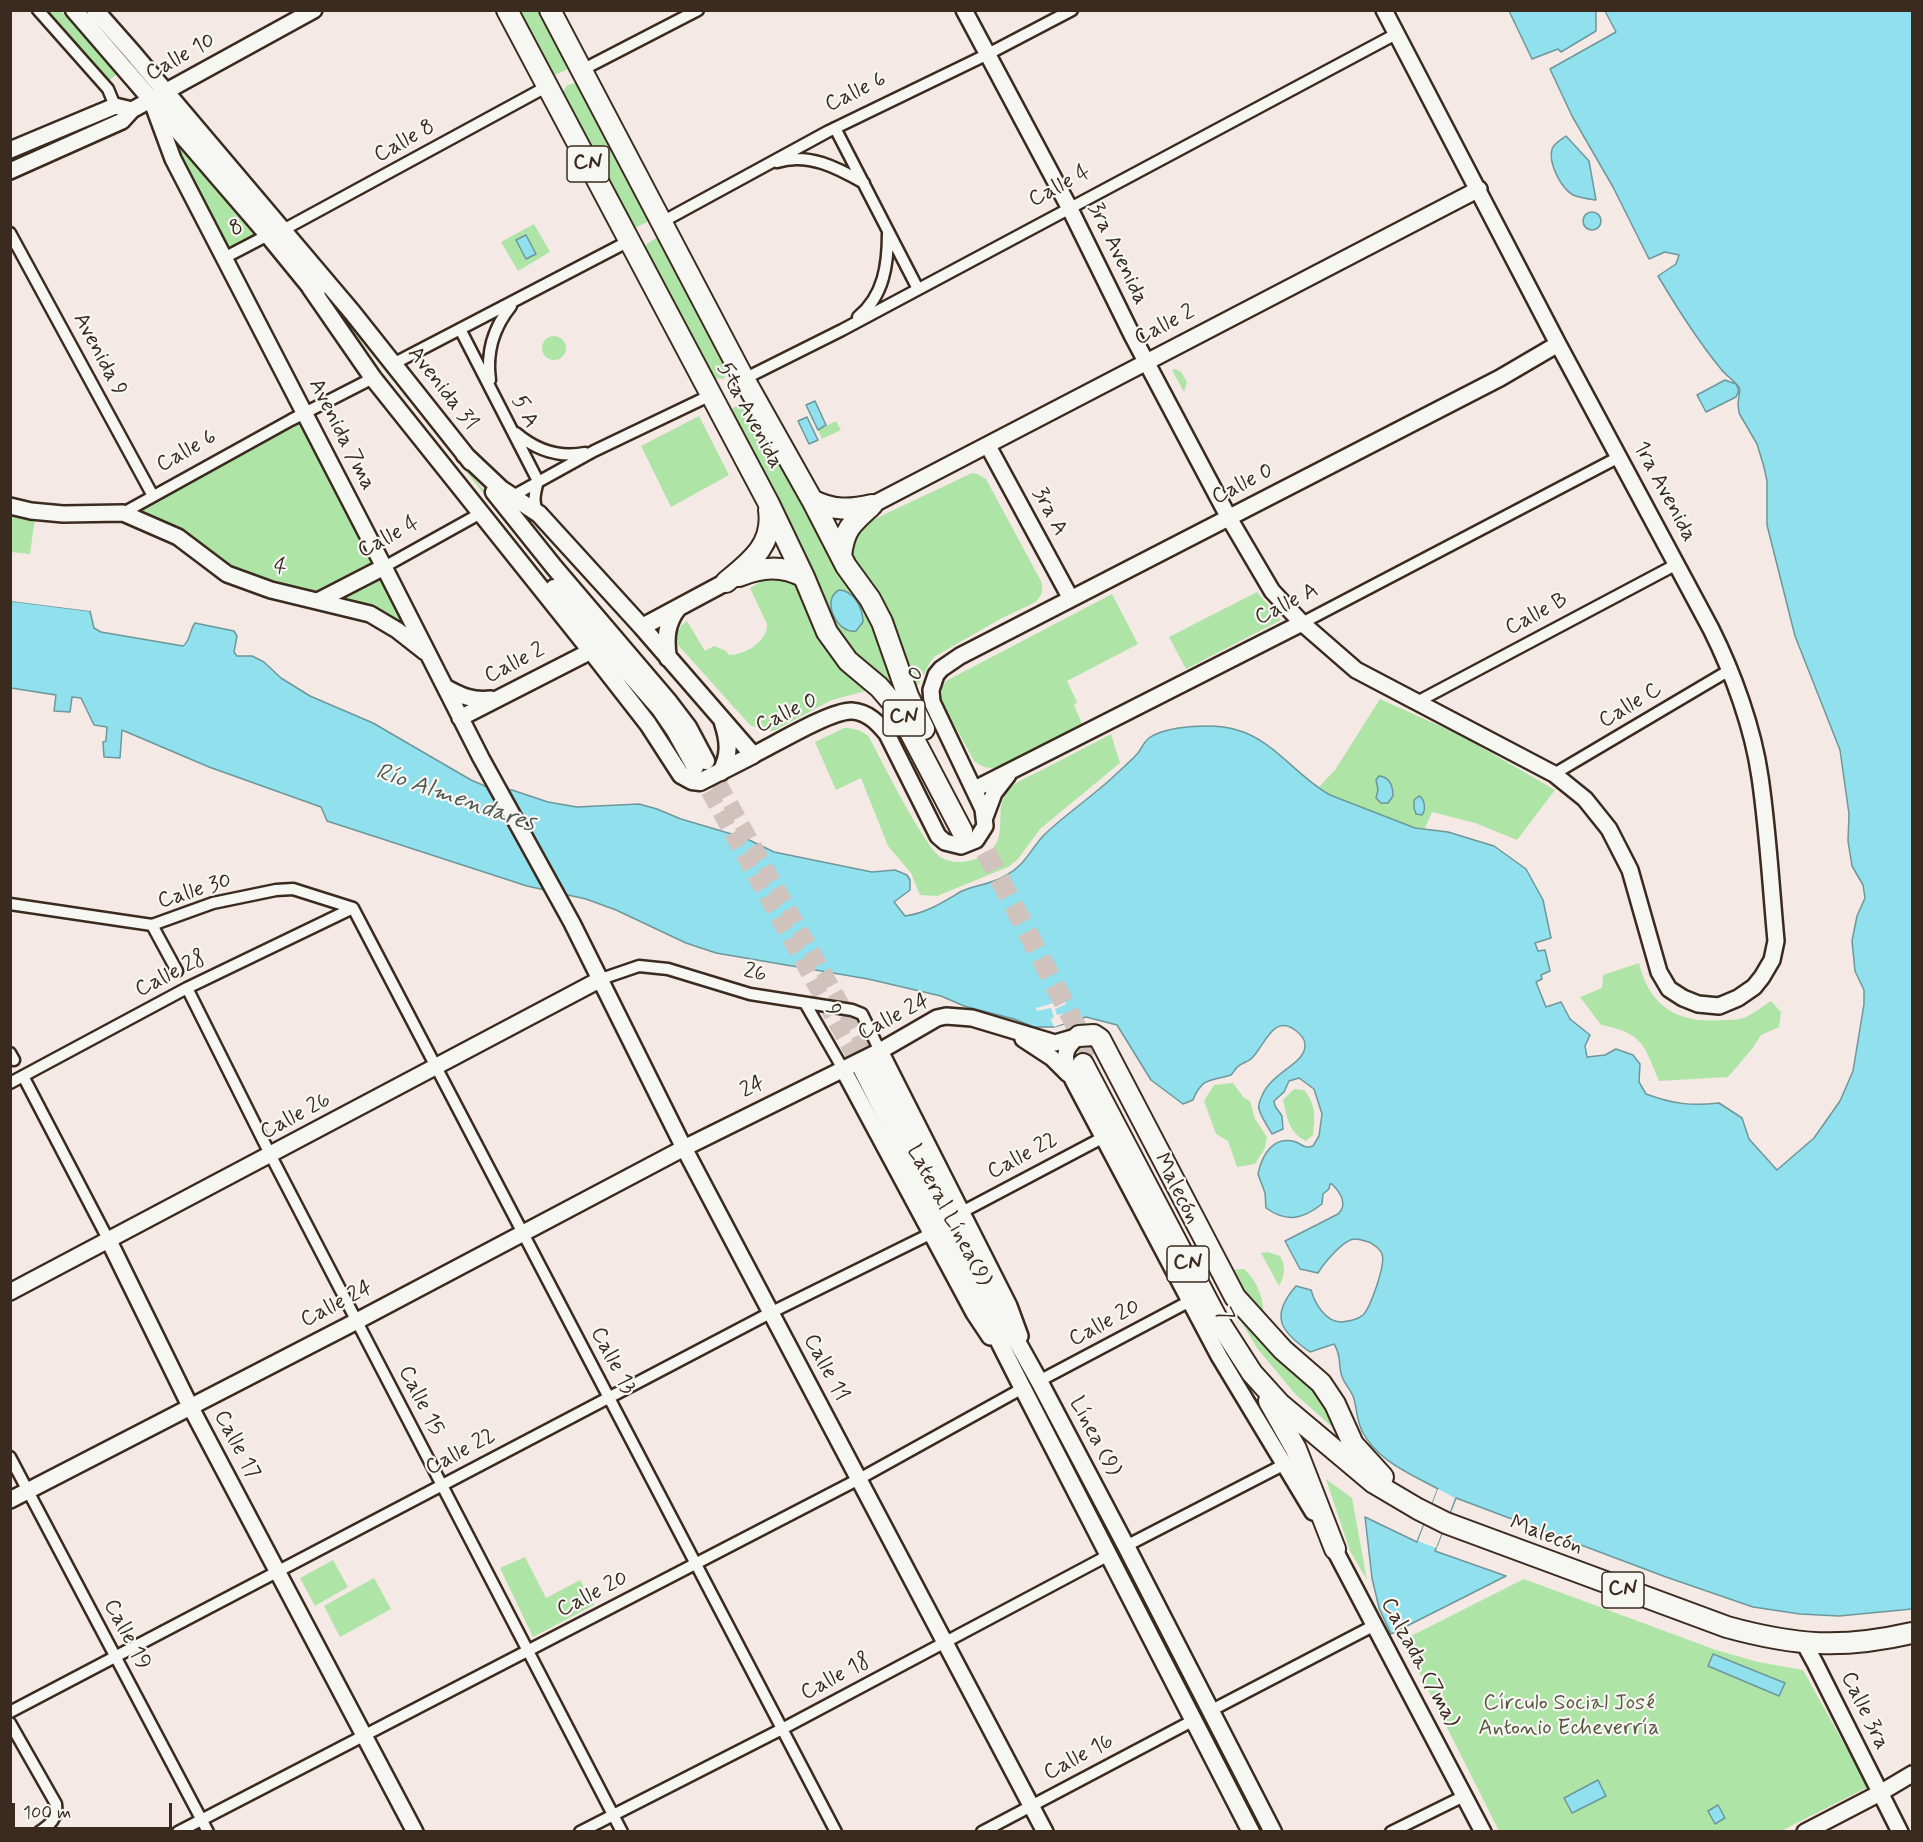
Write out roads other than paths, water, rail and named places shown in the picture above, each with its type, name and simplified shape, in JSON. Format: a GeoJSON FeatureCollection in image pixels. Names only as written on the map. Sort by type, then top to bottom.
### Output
{"type":"FeatureCollection","features":[{"type":"Feature","properties":{"kind":"highway","name":"5ta Avenida"},"geometry":{"type":"LineString","coordinates":[[507,10],[769,504],[804,577],[822,622],[835,645],[848,661],[886,694],[906,720],[973,825]]}},
{"type":"Feature","properties":{"kind":"highway","name":"5ta Avenida"},"geometry":{"type":"LineString","coordinates":[[550,10],[744,379],[841,556],[870,599],[882,622],[913,708],[973,825]]}},
{"type":"Feature","properties":{"kind":"highway"},"geometry":{"type":"LineString","coordinates":[[812,500],[832,509],[853,509],[872,505]]}},
{"type":"Feature","properties":{"kind":"highway"},"geometry":{"type":"LineString","coordinates":[[726,582],[759,554],[765,543],[771,521],[769,504]]}},
{"type":"Feature","properties":{"kind":"highway"},"geometry":{"type":"LineString","coordinates":[[841,556],[847,529],[872,505]]}},
{"type":"Feature","properties":{"kind":"highway"},"geometry":{"type":"LineString","coordinates":[[726,582],[764,568],[780,568],[804,577]]}},
{"type":"Feature","properties":{"kind":"highway"},"geometry":{"type":"LineString","coordinates":[[1079,1036],[1094,1035],[1100,1039],[1235,1297],[1283,1350],[1321,1383],[1335,1404],[1353,1444],[1371,1465],[1431,1516]]}},
{"type":"Feature","properties":{"kind":"highway","name":"Malecón"},"geometry":{"type":"LineString","coordinates":[[1083,1068],[1216,1317],[1252,1373],[1280,1404],[1374,1482],[1431,1516],[1727,1627],[1803,1643],[1857,1642],[1912,1633]]}},
{"type":"Feature","properties":{"kind":"highway","name":"Malecón"},"geometry":{"type":"LineString","coordinates":[[1083,1068],[1216,1298],[1266,1373],[1324,1442]]}},
{"type":"Feature","properties":{"kind":"highway"},"geometry":{"type":"LineString","coordinates":[[1252,1373],[1296,1449],[1335,1549]]}},
{"type":"Feature","properties":{"kind":"main road","name":"Avenida 31"},"geometry":{"type":"LineString","coordinates":[[74,10],[158,96],[393,364],[554,567],[669,702],[688,727],[701,764],[660,709],[498,521],[310,287],[276,232]]}},
{"type":"Feature","properties":{"kind":"main road","name":"Avenida 31"},"geometry":{"type":"LineString","coordinates":[[95,10],[132,52],[158,96]]}},
{"type":"Feature","properties":{"kind":"main road"},"geometry":{"type":"LineString","coordinates":[[310,287],[373,378],[648,724],[681,775],[692,781],[700,782],[753,755],[642,627],[539,514],[511,497],[464,454]]}},
{"type":"Feature","properties":{"kind":"main road"},"geometry":{"type":"LineString","coordinates":[[642,627],[726,582]]}},
{"type":"Feature","properties":{"kind":"main road"},"geometry":{"type":"LineString","coordinates":[[668,658],[667,627],[671,616],[679,607]]}},
{"type":"Feature","properties":{"kind":"main road"},"geometry":{"type":"LineString","coordinates":[[721,771],[728,752],[728,738],[723,722]]}},
{"type":"Feature","properties":{"kind":"main road","name":"Línea (9)"},"geometry":{"type":"LineString","coordinates":[[872,1061],[995,1302],[1126,1546],[1273,1832]]}},
{"type":"Feature","properties":{"kind":"main road","name":"Línea (9)"},"geometry":{"type":"LineString","coordinates":[[872,1061],[1021,1384],[1251,1832]]}},
{"type":"Feature","properties":{"kind":"street"},"geometry":{"type":"LineString","coordinates":[[10,150],[115,106],[108,89],[38,10]]}},
{"type":"Feature","properties":{"kind":"street"},"geometry":{"type":"LineString","coordinates":[[104,10],[132,52]]}},
{"type":"Feature","properties":{"kind":"street","name":"Calle 10"},"geometry":{"type":"LineString","coordinates":[[10,171],[122,121],[132,110],[314,10]]}},
{"type":"Feature","properties":{"kind":"street"},"geometry":{"type":"LineString","coordinates":[[582,70],[698,10]]}},
{"type":"Feature","properties":{"kind":"street","name":"3ra Avenida"},"geometry":{"type":"LineString","coordinates":[[964,10],[1069,207],[1146,361],[1229,518],[1272,591],[1302,623],[1356,670],[1554,774],[1585,799],[1609,829],[1630,870],[1659,972],[1669,989],[1698,1004],[1719,1006]]}},
{"type":"Feature","properties":{"kind":"street","name":"Calle 6"},"geometry":{"type":"LineString","coordinates":[[662,222],[836,128],[1072,10]]}},
{"type":"Feature","properties":{"kind":"street","name":"1ra Avenida"},"geometry":{"type":"LineString","coordinates":[[1384,10],[1558,344],[1721,649],[1747,721],[1760,775],[1776,941],[1772,960],[1754,987],[1738,998],[1719,1006]]}},
{"type":"Feature","properties":{"kind":"street","name":"Calle 4"},"geometry":{"type":"LineString","coordinates":[[744,379],[842,330],[1396,33]]}},
{"type":"Feature","properties":{"kind":"street","name":"Calle 8"},"geometry":{"type":"LineString","coordinates":[[276,232],[546,87]]}},
{"type":"Feature","properties":{"kind":"street","name":"Avenida 7ma"},"geometry":{"type":"LineString","coordinates":[[158,96],[173,159],[460,718],[572,923]]}},
{"type":"Feature","properties":{"kind":"street","name":"Calle 10"},"geometry":{"type":"LineString","coordinates":[[115,106],[132,110]]}},
{"type":"Feature","properties":{"kind":"street"},"geometry":{"type":"LineString","coordinates":[[836,128],[918,289]]}},
{"type":"Feature","properties":{"kind":"street"},"geometry":{"type":"LineString","coordinates":[[755,171],[780,160],[809,159],[836,167],[864,183]]}},
{"type":"Feature","properties":{"kind":"street","name":"Calle 2"},"geometry":{"type":"LineString","coordinates":[[872,505],[1479,189]]}},
{"type":"Feature","properties":{"kind":"street"},"geometry":{"type":"LineString","coordinates":[[842,330],[865,312],[880,288],[888,260],[888,230]]}},
{"type":"Feature","properties":{"kind":"street","name":"8"},"geometry":{"type":"LineString","coordinates":[[224,258],[276,232]]}},
{"type":"Feature","properties":{"kind":"street","name":"Avenida 9"},"geometry":{"type":"LineString","coordinates":[[10,233],[153,496]]}},
{"type":"Feature","properties":{"kind":"street"},"geometry":{"type":"LineString","coordinates":[[393,364],[629,241]]}},
{"type":"Feature","properties":{"kind":"street"},"geometry":{"type":"LineString","coordinates":[[491,389],[488,370],[490,346],[499,320],[514,302]]}},
{"type":"Feature","properties":{"kind":"street","name":"5 A"},"geometry":{"type":"LineString","coordinates":[[460,329],[538,481],[535,507],[539,514]]}},
{"type":"Feature","properties":{"kind":"street","name":"Calle 0"},"geometry":{"type":"LineString","coordinates":[[948,664],[1500,378],[1558,344]]}},
{"type":"Feature","properties":{"kind":"street","name":"Calle 6"},"geometry":{"type":"LineString","coordinates":[[10,506],[31,511],[63,514],[123,513],[373,378]]}},
{"type":"Feature","properties":{"kind":"street"},"geometry":{"type":"LineString","coordinates":[[511,497],[594,451],[711,395]]}},
{"type":"Feature","properties":{"kind":"street"},"geometry":{"type":"LineString","coordinates":[[511,429],[525,441],[543,450],[562,455],[594,451]]}},
{"type":"Feature","properties":{"kind":"street","name":"3ra A"},"geometry":{"type":"LineString","coordinates":[[988,446],[1071,599]]}},
{"type":"Feature","properties":{"kind":"street","name":"Calle A"},"geometry":{"type":"LineString","coordinates":[[975,789],[1302,623],[1619,458]]}},
{"type":"Feature","properties":{"kind":"street"},"geometry":{"type":"LineString","coordinates":[[954,463],[976,460],[989,463],[1003,473]]}},
{"type":"Feature","properties":{"kind":"street","name":"4"},"geometry":{"type":"LineString","coordinates":[[123,513],[178,537],[227,574],[271,590],[370,614],[397,630],[429,655]]}},
{"type":"Feature","properties":{"kind":"street","name":"Calle 4"},"geometry":{"type":"LineString","coordinates":[[318,601],[481,513]]}},
{"type":"Feature","properties":{"kind":"street"},"geometry":{"type":"LineString","coordinates":[[1043,613],[1053,602],[1056,590],[1052,564]]}},
{"type":"Feature","properties":{"kind":"street","name":"Calle B"},"geometry":{"type":"LineString","coordinates":[[1417,702],[1677,564]]}},
{"type":"Feature","properties":{"kind":"street","name":"Calle 2"},"geometry":{"type":"LineString","coordinates":[[460,718],[591,651]]}},
{"type":"Feature","properties":{"kind":"street","name":"0"},"geometry":{"type":"LineString","coordinates":[[948,664],[936,675],[932,684],[932,702],[975,789]]}},
{"type":"Feature","properties":{"kind":"street","name":"Calle C"},"geometry":{"type":"LineString","coordinates":[[1554,774],[1728,671]]}},
{"type":"Feature","properties":{"kind":"street"},"geometry":{"type":"LineString","coordinates":[[445,687],[465,698],[479,701],[497,699]]}},
{"type":"Feature","properties":{"kind":"street","name":"Calle 0"},"geometry":{"type":"LineString","coordinates":[[753,755],[841,713],[850,711],[860,713],[878,723],[898,754],[938,836],[945,842],[961,846],[976,840],[985,826],[973,825]]}},
{"type":"Feature","properties":{"kind":"street"},"geometry":{"type":"LineString","coordinates":[[735,735],[751,743],[772,746]]}},
{"type":"Feature","properties":{"kind":"street"},"geometry":{"type":"LineString","coordinates":[[973,825],[994,793],[1014,769]]}},
{"type":"Feature","properties":{"kind":"street"},"geometry":{"type":"LineString","coordinates":[[973,825],[975,789]]}},
{"type":"Feature","properties":{"kind":"street","name":"Calle 30"},"geometry":{"type":"LineString","coordinates":[[10,904],[152,925],[213,903],[276,890],[293,890],[353,908]]}},
{"type":"Feature","properties":{"kind":"street","name":"Calle 28"},"geometry":{"type":"LineString","coordinates":[[10,1083],[187,988],[353,908]]}},
{"type":"Feature","properties":{"kind":"street","name":"Calle 13"},"geometry":{"type":"LineString","coordinates":[[353,908],[836,1832]]}},
{"type":"Feature","properties":{"kind":"street","name":"Calle 11"},"geometry":{"type":"LineString","coordinates":[[572,923],[684,1148],[1045,1832]]}},
{"type":"Feature","properties":{"kind":"street"},"geometry":{"type":"LineString","coordinates":[[152,925],[177,971]]}},
{"type":"Feature","properties":{"kind":"street","name":"26"},"geometry":{"type":"LineString","coordinates":[[601,979],[639,966],[668,969],[750,994],[852,1010],[862,1014],[872,1061]]}},
{"type":"Feature","properties":{"kind":"street","name":"Calle 26"},"geometry":{"type":"LineString","coordinates":[[10,1292],[271,1156],[601,979]]}},
{"type":"Feature","properties":{"kind":"street","name":"Calle 15"},"geometry":{"type":"LineString","coordinates":[[187,988],[271,1156],[622,1832]]}},
{"type":"Feature","properties":{"kind":"street","name":"9"},"geometry":{"type":"LineString","coordinates":[[805,1003],[843,1069]]}},
{"type":"Feature","properties":{"kind":"street","name":"Calle 24"},"geometry":{"type":"LineString","coordinates":[[843,1069],[872,1061],[937,1018],[946,1016],[972,1018],[1055,1043],[1079,1036]]}},
{"type":"Feature","properties":{"kind":"street","name":"Calle 24"},"geometry":{"type":"LineString","coordinates":[[1002,1027],[1052,1058],[1083,1068]]}},
{"type":"Feature","properties":{"kind":"street","name":"7"},"geometry":{"type":"LineString","coordinates":[[1079,1036],[1068,1045],[1067,1066],[1083,1068],[1104,1137],[1219,1356],[1335,1549]]}},
{"type":"Feature","properties":{"kind":"street","name":"Lateral Línea(9)"},"geometry":{"type":"LineString","coordinates":[[872,1061],[962,1212],[1009,1306],[1037,1377]]}},
{"type":"Feature","properties":{"kind":"street","name":"24"},"geometry":{"type":"LineString","coordinates":[[684,1148],[843,1069]]}},
{"type":"Feature","properties":{"kind":"street","name":"Lateral Línea(9)"},"geometry":{"type":"LineString","coordinates":[[843,1069],[974,1313],[1021,1384]]}},
{"type":"Feature","properties":{"kind":"street","name":"Calle 17"},"geometry":{"type":"LineString","coordinates":[[23,1076],[276,1572],[415,1832]]}},
{"type":"Feature","properties":{"kind":"street","name":"Calle 22"},"geometry":{"type":"LineString","coordinates":[[962,1212],[1104,1137]]}},
{"type":"Feature","properties":{"kind":"street","name":"Calle 24"},"geometry":{"type":"LineString","coordinates":[[10,1500],[357,1321],[684,1148]]}},
{"type":"Feature","properties":{"kind":"street","name":"Calle 22"},"geometry":{"type":"LineString","coordinates":[[10,1712],[770,1313],[932,1233]]}},
{"type":"Feature","properties":{"kind":"street","name":"Calle 20"},"geometry":{"type":"LineString","coordinates":[[1037,1377],[1190,1300]]}},
{"type":"Feature","properties":{"kind":"street","name":"Calle 20"},"geometry":{"type":"LineString","coordinates":[[178,1832],[860,1479],[1021,1384]]}},
{"type":"Feature","properties":{"kind":"street","name":"Calle 19"},"geometry":{"type":"LineString","coordinates":[[10,1457],[208,1832]]}},
{"type":"Feature","properties":{"kind":"street"},"geometry":{"type":"LineString","coordinates":[[1126,1546],[1285,1464]]}},
{"type":"Feature","properties":{"kind":"street","name":"Calzada (7ma)"},"geometry":{"type":"LineString","coordinates":[[1335,1549],[1373,1626],[1483,1832]]}},
{"type":"Feature","properties":{"kind":"street","name":"Calle 18"},"geometry":{"type":"LineString","coordinates":[[580,1832],[782,1729],[1109,1555]]}},
{"type":"Feature","properties":{"kind":"street"},"geometry":{"type":"LineString","coordinates":[[1210,1711],[1373,1626]]}},
{"type":"Feature","properties":{"kind":"street","name":"Calle 3ra"},"geometry":{"type":"LineString","coordinates":[[1803,1643],[1900,1832]]}},
{"type":"Feature","properties":{"kind":"street","name":"Calle 16"},"geometry":{"type":"LineString","coordinates":[[982,1832],[1194,1720]]}},
{"type":"Feature","properties":{"kind":"street"},"geometry":{"type":"LineString","coordinates":[[10,1723],[56,1804],[57,1812],[54,1819],[39,1832]]}},
{"type":"Feature","properties":{"kind":"street"},"geometry":{"type":"LineString","coordinates":[[1805,1832],[1912,1774]]}},
{"type":"Feature","properties":{"kind":"street"},"geometry":{"type":"LineString","coordinates":[[1391,1832],[1464,1796]]}},
{"type":"Feature","properties":{"kind":"water"},"geometry":{"type":"Polygon","coordinates":[[[1509,11],[1596,11],[1596,31],[1561,52],[1558,49],[1532,59],[1509,11]]]}},
{"type":"Feature","properties":{"kind":"water","name":"Río Almendares"},"geometry":{"type":"Polygon","coordinates":[[[1605,11],[1912,11],[1912,1609],[1839,1616],[1800,1614],[1753,1607],[1666,1577],[1456,1498],[1435,1551],[1506,1576],[1391,1634],[1379,1608],[1372,1578],[1365,1517],[1417,1542],[1438,1489],[1396,1466],[1376,1451],[1368,1441],[1360,1427],[1353,1396],[1341,1375],[1334,1344],[1310,1352],[1292,1338],[1282,1323],[1283,1307],[1296,1286],[1311,1290],[1318,1306],[1331,1319],[1341,1322],[1361,1317],[1373,1296],[1383,1259],[1377,1247],[1369,1242],[1355,1239],[1340,1247],[1318,1273],[1300,1269],[1285,1241],[1338,1214],[1343,1203],[1332,1184],[1323,1194],[1322,1204],[1301,1216],[1281,1216],[1266,1208],[1265,1193],[1258,1174],[1262,1160],[1270,1148],[1281,1141],[1296,1142],[1306,1147],[1313,1146],[1319,1136],[1322,1114],[1314,1089],[1299,1078],[1289,1081],[1284,1092],[1274,1101],[1282,1116],[1283,1129],[1272,1134],[1260,1112],[1259,1103],[1266,1088],[1304,1052],[1303,1038],[1287,1026],[1275,1028],[1252,1058],[1239,1066],[1231,1075],[1208,1081],[1200,1087],[1193,1100],[1183,1104],[1151,1080],[1117,1025],[1086,1017],[1054,1027],[1034,1027],[1014,1019],[964,1006],[941,996],[868,979],[716,953],[686,943],[616,910],[586,899],[527,886],[327,821],[321,807],[209,767],[122,730],[120,758],[104,757],[103,742],[106,741],[107,727],[94,725],[81,698],[72,697],[70,712],[54,711],[56,695],[11,688],[11,601],[90,611],[94,628],[101,632],[183,646],[195,623],[234,631],[237,636],[234,652],[237,656],[252,656],[264,662],[281,678],[310,696],[373,723],[471,780],[492,789],[512,790],[548,802],[577,807],[639,804],[745,838],[774,852],[872,872],[895,870],[907,875],[910,880],[910,890],[894,902],[905,916],[928,910],[962,891],[995,881],[1012,871],[1045,834],[1112,778],[1138,753],[1149,738],[1168,730],[1192,726],[1217,726],[1237,730],[1274,750],[1307,779],[1330,795],[1415,828],[1448,832],[1494,846],[1526,869],[1543,900],[1551,938],[1535,943],[1538,951],[1545,950],[1550,971],[1541,975],[1542,979],[1536,982],[1546,1007],[1561,1002],[1570,1019],[1590,1035],[1585,1046],[1587,1057],[1605,1055],[1616,1049],[1633,1055],[1640,1064],[1639,1082],[1646,1094],[1682,1103],[1719,1103],[1742,1118],[1749,1139],[1777,1170],[1814,1138],[1840,1101],[1853,1071],[1864,1004],[1864,990],[1855,971],[1852,941],[1857,916],[1865,898],[1863,885],[1852,866],[1848,841],[1849,814],[1840,750],[1795,636],[1767,525],[1767,481],[1764,467],[1757,444],[1739,413],[1740,389],[1723,372],[1704,347],[1658,276],[1676,264],[1679,255],[1665,252],[1649,259],[1613,187],[1572,116],[1550,69],[1616,32],[1605,11]]]}},
{"type":"Feature","properties":{"kind":"water"},"geometry":{"type":"Polygon","coordinates":[[[1566,136],[1589,161],[1596,200],[1582,198],[1568,192],[1556,175],[1551,155],[1552,149],[1566,136]]]}},
{"type":"Feature","properties":{"kind":"water"},"geometry":{"type":"Polygon","coordinates":[[[1592,212],[1598,215],[1601,221],[1598,227],[1592,230],[1586,227],[1583,221],[1586,215],[1592,212]]]}},
{"type":"Feature","properties":{"kind":"water"},"geometry":{"type":"Polygon","coordinates":[[[526,235],[536,254],[526,259],[516,240],[526,235]]]}},
{"type":"Feature","properties":{"kind":"water"},"geometry":{"type":"Polygon","coordinates":[[[1725,380],[1736,384],[1738,394],[1706,412],[1697,395],[1725,380]]]}},
{"type":"Feature","properties":{"kind":"water"},"geometry":{"type":"Polygon","coordinates":[[[815,401],[826,425],[818,430],[806,405],[815,401]]]}},
{"type":"Feature","properties":{"kind":"water"},"geometry":{"type":"Polygon","coordinates":[[[807,417],[818,440],[809,444],[798,421],[807,417]]]}},
{"type":"Feature","properties":{"kind":"water"},"geometry":{"type":"Polygon","coordinates":[[[839,590],[849,593],[857,601],[863,622],[856,631],[843,628],[834,616],[831,601],[839,590]]]}},
{"type":"Feature","properties":{"kind":"water"},"geometry":{"type":"Polygon","coordinates":[[[1379,776],[1386,778],[1391,786],[1393,796],[1388,803],[1381,803],[1376,798],[1378,790],[1376,780],[1379,776]]]}},
{"type":"Feature","properties":{"kind":"water"},"geometry":{"type":"Polygon","coordinates":[[[1419,796],[1424,805],[1422,815],[1416,814],[1414,808],[1414,800],[1419,796]]]}},
{"type":"Feature","properties":{"kind":"water"},"geometry":{"type":"Polygon","coordinates":[[[1713,1654],[1785,1683],[1779,1696],[1708,1666],[1713,1654]]]}},
{"type":"Feature","properties":{"kind":"water"},"geometry":{"type":"Polygon","coordinates":[[[1598,1780],[1606,1796],[1572,1813],[1564,1798],[1598,1780]]]}},
{"type":"Feature","properties":{"kind":"water"},"geometry":{"type":"Polygon","coordinates":[[[1718,1805],[1725,1818],[1715,1824],[1708,1811],[1718,1805]]]}},
{"type":"Feature","properties":{"kind":"tunnel"},"geometry":{"type":"LineString","coordinates":[[707,762],[874,1063]]}},
{"type":"Feature","properties":{"kind":"tunnel"},"geometry":{"type":"LineString","coordinates":[[697,770],[862,1070]]}},
{"type":"Feature","properties":{"kind":"tunnel"},"geometry":{"type":"LineString","coordinates":[[972,825],[1093,1059]]}},
{"type":"Feature","properties":{"kind":"park label","name":"Círculo Social José Antonio Echeverría"},"geometry":{"type":"Point","coordinates":[1569,1716]}}]}
